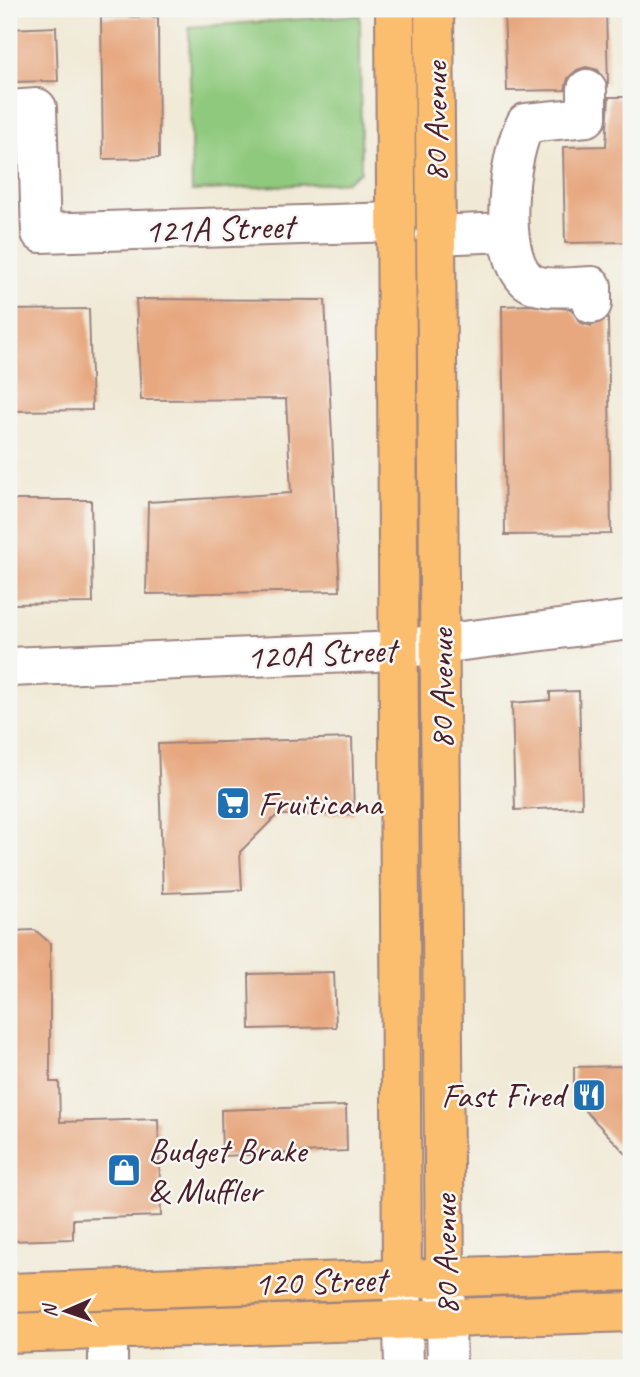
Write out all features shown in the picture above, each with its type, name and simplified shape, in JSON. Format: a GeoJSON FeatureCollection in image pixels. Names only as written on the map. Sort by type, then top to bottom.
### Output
{"type":"FeatureCollection","features":[{"type":"Feature","properties":{"kind":"main road","name":"80 Avenue"},"geometry":{"type":"LineString","coordinates":[[395,9],[402,1278]]}},
{"type":"Feature","properties":{"kind":"main road"},"geometry":{"type":"LineString","coordinates":[[410,9],[412,196],[436,235]]}},
{"type":"Feature","properties":{"kind":"main road","name":"80 Avenue"},"geometry":{"type":"LineString","coordinates":[[434,9],[442,645],[440,858],[445,1276]]}},
{"type":"Feature","properties":{"kind":"main road"},"geometry":{"type":"LineString","coordinates":[[396,222],[412,243],[415,347],[437,371]]}},
{"type":"Feature","properties":{"kind":"main road","name":"120 Street"},"geometry":{"type":"LineString","coordinates":[[9,1293],[631,1271]]}},
{"type":"Feature","properties":{"kind":"main road","name":"120 Street"},"geometry":{"type":"LineString","coordinates":[[9,1333],[631,1312]]}},
{"type":"Feature","properties":{"kind":"street"},"geometry":{"type":"LineString","coordinates":[[587,89],[587,117],[526,123],[519,135],[513,159],[508,232],[525,279],[539,286],[593,286],[592,304]]}},
{"type":"Feature","properties":{"kind":"street","name":"121A Street"},"geometry":{"type":"LineString","coordinates":[[9,110],[37,108],[41,233],[396,222]]}},
{"type":"Feature","properties":{"kind":"street"},"geometry":{"type":"LineString","coordinates":[[436,235],[508,232]]}},
{"type":"Feature","properties":{"kind":"street","name":"120A Street"},"geometry":{"type":"LineString","coordinates":[[9,667],[398,650],[631,620]]}},
{"type":"Feature","properties":{"kind":"street","name":"80 Avenue"},"geometry":{"type":"LineString","coordinates":[[445,1276],[447,1368]]}},
{"type":"Feature","properties":{"kind":"street","name":"80 Avenue"},"geometry":{"type":"LineString","coordinates":[[402,1278],[404,1368]]}},
{"type":"Feature","properties":{"kind":"street"},"geometry":{"type":"LineString","coordinates":[[107,1329],[108,1368]]}},
{"type":"Feature","properties":{"kind":"green space"},"geometry":{"type":"Polygon","coordinates":[[[360,15],[361,171],[346,182],[192,191],[189,27],[360,15]]]}},
{"type":"Feature","properties":{"kind":"building"},"geometry":{"type":"Polygon","coordinates":[[[504,9],[606,9],[608,85],[598,70],[586,67],[577,70],[568,78],[565,90],[507,91],[504,9]]]}},
{"type":"Feature","properties":{"kind":"building"},"geometry":{"type":"Polygon","coordinates":[[[101,17],[158,17],[159,158],[103,159],[101,17]]]}},
{"type":"Feature","properties":{"kind":"building"},"geometry":{"type":"Polygon","coordinates":[[[56,27],[58,81],[9,82],[9,29],[56,27]]]}},
{"type":"Feature","properties":{"kind":"building"},"geometry":{"type":"Polygon","coordinates":[[[609,97],[631,97],[631,242],[565,243],[563,147],[606,146],[609,97]]]}},
{"type":"Feature","properties":{"kind":"building"},"geometry":{"type":"Polygon","coordinates":[[[136,299],[325,300],[340,591],[146,594],[148,502],[291,493],[286,399],[141,400],[136,299]]]}},
{"type":"Feature","properties":{"kind":"building"},"geometry":{"type":"Polygon","coordinates":[[[529,305],[571,309],[581,323],[591,326],[608,318],[611,534],[505,535],[502,306],[529,305]]]}},
{"type":"Feature","properties":{"kind":"building"},"geometry":{"type":"Polygon","coordinates":[[[89,309],[92,410],[9,411],[9,310],[89,309]]]}},
{"type":"Feature","properties":{"kind":"building"},"geometry":{"type":"Polygon","coordinates":[[[9,500],[91,500],[93,603],[9,604],[9,500]]]}},
{"type":"Feature","properties":{"kind":"building"},"geometry":{"type":"Polygon","coordinates":[[[579,691],[582,807],[515,810],[512,703],[550,700],[550,692],[579,691]]]}},
{"type":"Feature","properties":{"kind":"building"},"geometry":{"type":"Polygon","coordinates":[[[352,738],[354,814],[277,815],[240,852],[242,890],[163,893],[158,744],[352,738]]]}},
{"type":"Feature","properties":{"kind":"building"},"geometry":{"type":"Polygon","coordinates":[[[35,930],[50,943],[50,1082],[59,1082],[60,1122],[158,1119],[161,1216],[73,1219],[73,1239],[9,1241],[9,931],[35,930]]]}},
{"type":"Feature","properties":{"kind":"building"},"geometry":{"type":"Polygon","coordinates":[[[334,972],[336,1027],[250,1029],[249,974],[334,972]]]}},
{"type":"Feature","properties":{"kind":"building"},"geometry":{"type":"Polygon","coordinates":[[[631,1066],[631,1159],[574,1099],[574,1067],[631,1066]]]}},
{"type":"Feature","properties":{"kind":"building"},"geometry":{"type":"Polygon","coordinates":[[[346,1106],[347,1151],[222,1156],[221,1110],[346,1106]]]}},
{"type":"Feature","properties":{"kind":"place","name":"Fruiticana"},"geometry":{"type":"Point","coordinates":[233,803]}},
{"type":"Feature","properties":{"kind":"place","name":"Fast Fired"},"geometry":{"type":"Point","coordinates":[589,1095]}},
{"type":"Feature","properties":{"kind":"place","name":"Budget Brake & Muffler"},"geometry":{"type":"Point","coordinates":[124,1170]}}]}
